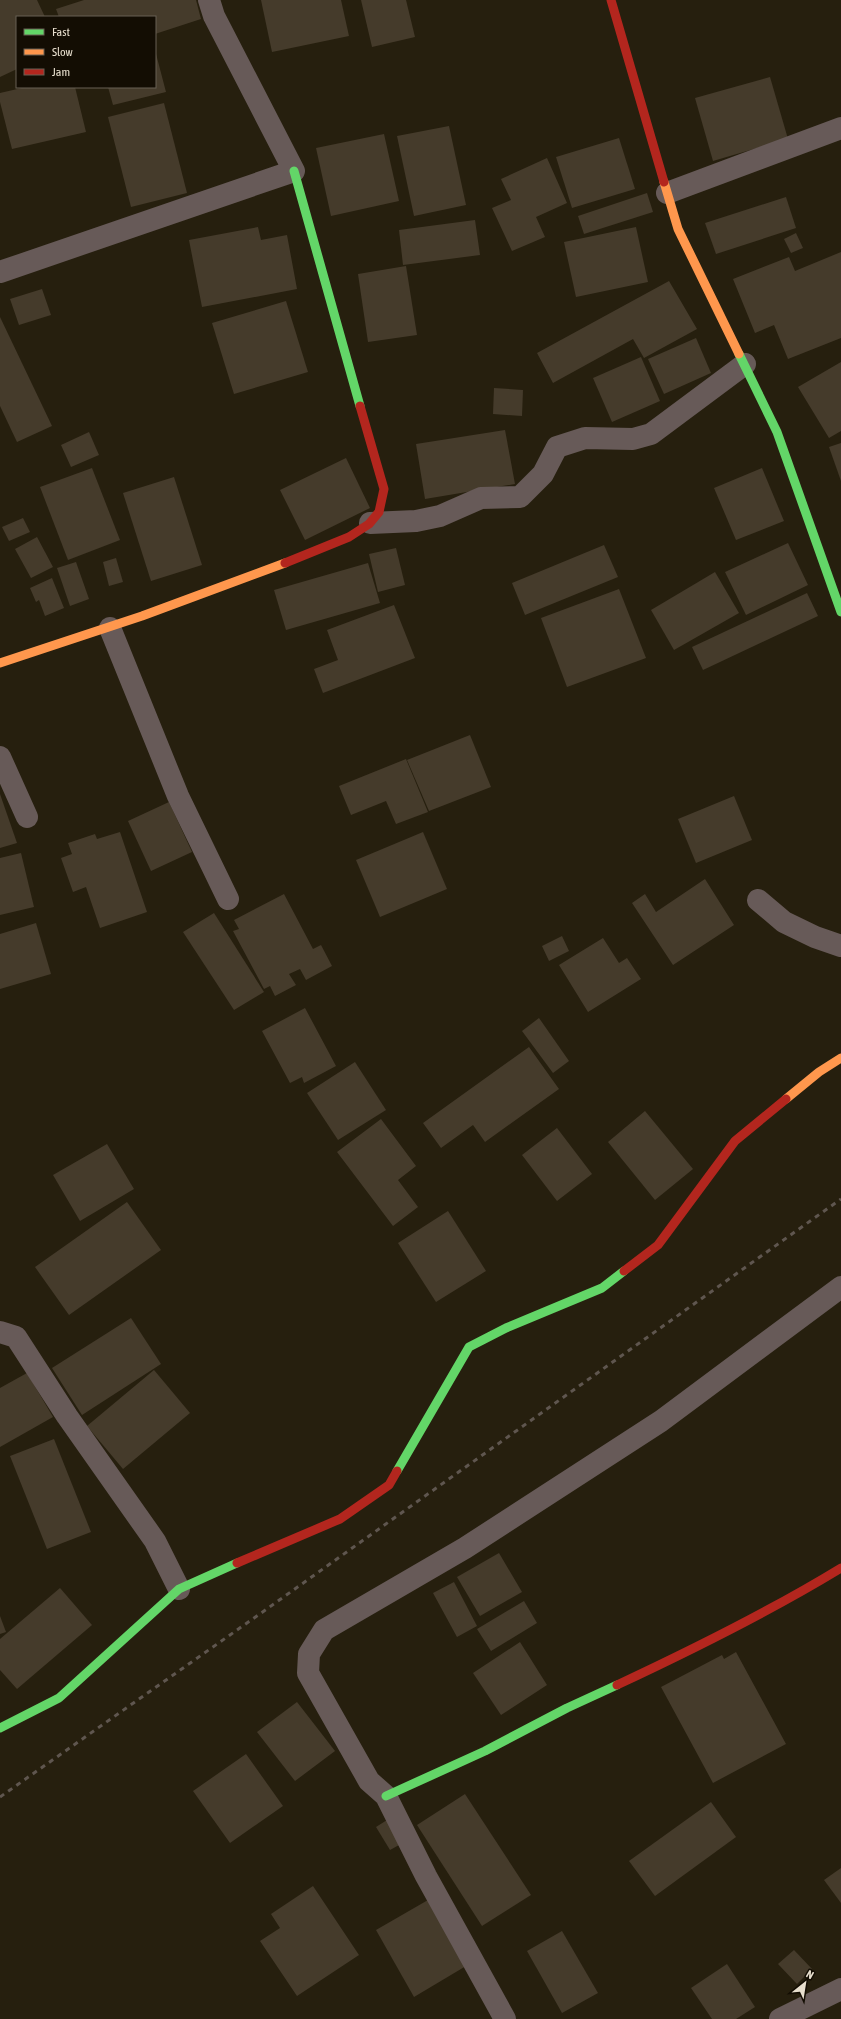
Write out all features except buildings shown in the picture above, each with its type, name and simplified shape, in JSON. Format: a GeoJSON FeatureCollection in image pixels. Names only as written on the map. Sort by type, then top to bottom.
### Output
{"type":"FeatureCollection","features":[{"type":"Feature","properties":{"kind":"street"},"geometry":{"type":"LineString","coordinates":[[0,663],[110,628],[251,576],[352,535],[370,523],[383,506],[384,489],[294,171],[214,16],[209,0]]}},
{"type":"Feature","properties":{"kind":"street"},"geometry":{"type":"LineString","coordinates":[[611,0],[678,229],[778,432],[841,612]]}},
{"type":"Feature","properties":{"kind":"street"},"geometry":{"type":"LineString","coordinates":[[667,193],[841,128]]}},
{"type":"Feature","properties":{"kind":"street"},"geometry":{"type":"LineString","coordinates":[[0,272],[294,171]]}},
{"type":"Feature","properties":{"kind":"street"},"geometry":{"type":"LineString","coordinates":[[370,523],[416,521],[440,516],[481,498],[520,497],[543,474],[556,447],[585,438],[633,439],[651,434],[745,364]]}},
{"type":"Feature","properties":{"kind":"street"},"geometry":{"type":"LineString","coordinates":[[110,628],[178,796],[228,899]]}},
{"type":"Feature","properties":{"kind":"street"},"geometry":{"type":"LineString","coordinates":[[0,757],[27,817]]}},
{"type":"Feature","properties":{"kind":"street"},"geometry":{"type":"LineString","coordinates":[[758,900],[784,922],[815,937],[841,946]]}},
{"type":"Feature","properties":{"kind":"street"},"geometry":{"type":"LineString","coordinates":[[0,1728],[59,1698],[180,1589],[276,1545],[340,1520],[389,1485],[469,1347],[506,1328],[602,1288],[658,1245],[735,1141],[818,1072],[841,1058]]}},
{"type":"Feature","properties":{"kind":"street"},"geometry":{"type":"LineString","coordinates":[[505,2019],[426,1876],[386,1796],[369,1781],[308,1674],[309,1654],[324,1630],[465,1548],[661,1421],[841,1288]]}},
{"type":"Feature","properties":{"kind":"street"},"geometry":{"type":"LineString","coordinates":[[0,1332],[16,1337],[67,1416],[155,1541],[180,1589]]}},
{"type":"Feature","properties":{"kind":"street"},"geometry":{"type":"LineString","coordinates":[[386,1796],[485,1751],[567,1708],[686,1653],[784,1602],[841,1568]]}},
{"type":"Feature","properties":{"kind":"street"},"geometry":{"type":"LineString","coordinates":[[780,2019],[841,1989]]}},
{"type":"Feature","properties":{"kind":"railway"},"geometry":{"type":"LineString","coordinates":[[0,1797],[264,1611],[841,1199]]}},
{"type":"Feature","properties":{"kind":"traffic: fast"},"geometry":{"type":"LineString","coordinates":[[294,171],[360,406]]}},
{"type":"Feature","properties":{"kind":"traffic: fast"},"geometry":{"type":"LineString","coordinates":[[739,354],[777,432],[841,612]]}},
{"type":"Feature","properties":{"kind":"traffic: fast"},"geometry":{"type":"LineString","coordinates":[[397,1471],[469,1347],[506,1328],[602,1288],[624,1271]]}},
{"type":"Feature","properties":{"kind":"traffic: fast"},"geometry":{"type":"LineString","coordinates":[[0,1728],[59,1698],[179,1589],[237,1563]]}},
{"type":"Feature","properties":{"kind":"traffic: fast"},"geometry":{"type":"LineString","coordinates":[[386,1796],[485,1751],[567,1708],[617,1685]]}},
{"type":"Feature","properties":{"kind":"traffic: slow"},"geometry":{"type":"LineString","coordinates":[[664,182],[678,229],[739,354]]}},
{"type":"Feature","properties":{"kind":"traffic: slow"},"geometry":{"type":"LineString","coordinates":[[0,663],[142,616],[285,563]]}},
{"type":"Feature","properties":{"kind":"traffic: slow"},"geometry":{"type":"LineString","coordinates":[[786,1099],[819,1072],[841,1058]]}},
{"type":"Feature","properties":{"kind":"traffic: jam"},"geometry":{"type":"LineString","coordinates":[[611,0],[664,182]]}},
{"type":"Feature","properties":{"kind":"traffic: jam"},"geometry":{"type":"LineString","coordinates":[[285,563],[349,537],[369,524],[379,512],[384,489],[360,406]]}},
{"type":"Feature","properties":{"kind":"traffic: jam"},"geometry":{"type":"LineString","coordinates":[[624,1271],[658,1245],[735,1141],[786,1099]]}},
{"type":"Feature","properties":{"kind":"traffic: jam"},"geometry":{"type":"LineString","coordinates":[[237,1563],[340,1519],[389,1485],[397,1471]]}},
{"type":"Feature","properties":{"kind":"traffic: jam"},"geometry":{"type":"LineString","coordinates":[[617,1685],[731,1630],[841,1568]]}}]}
